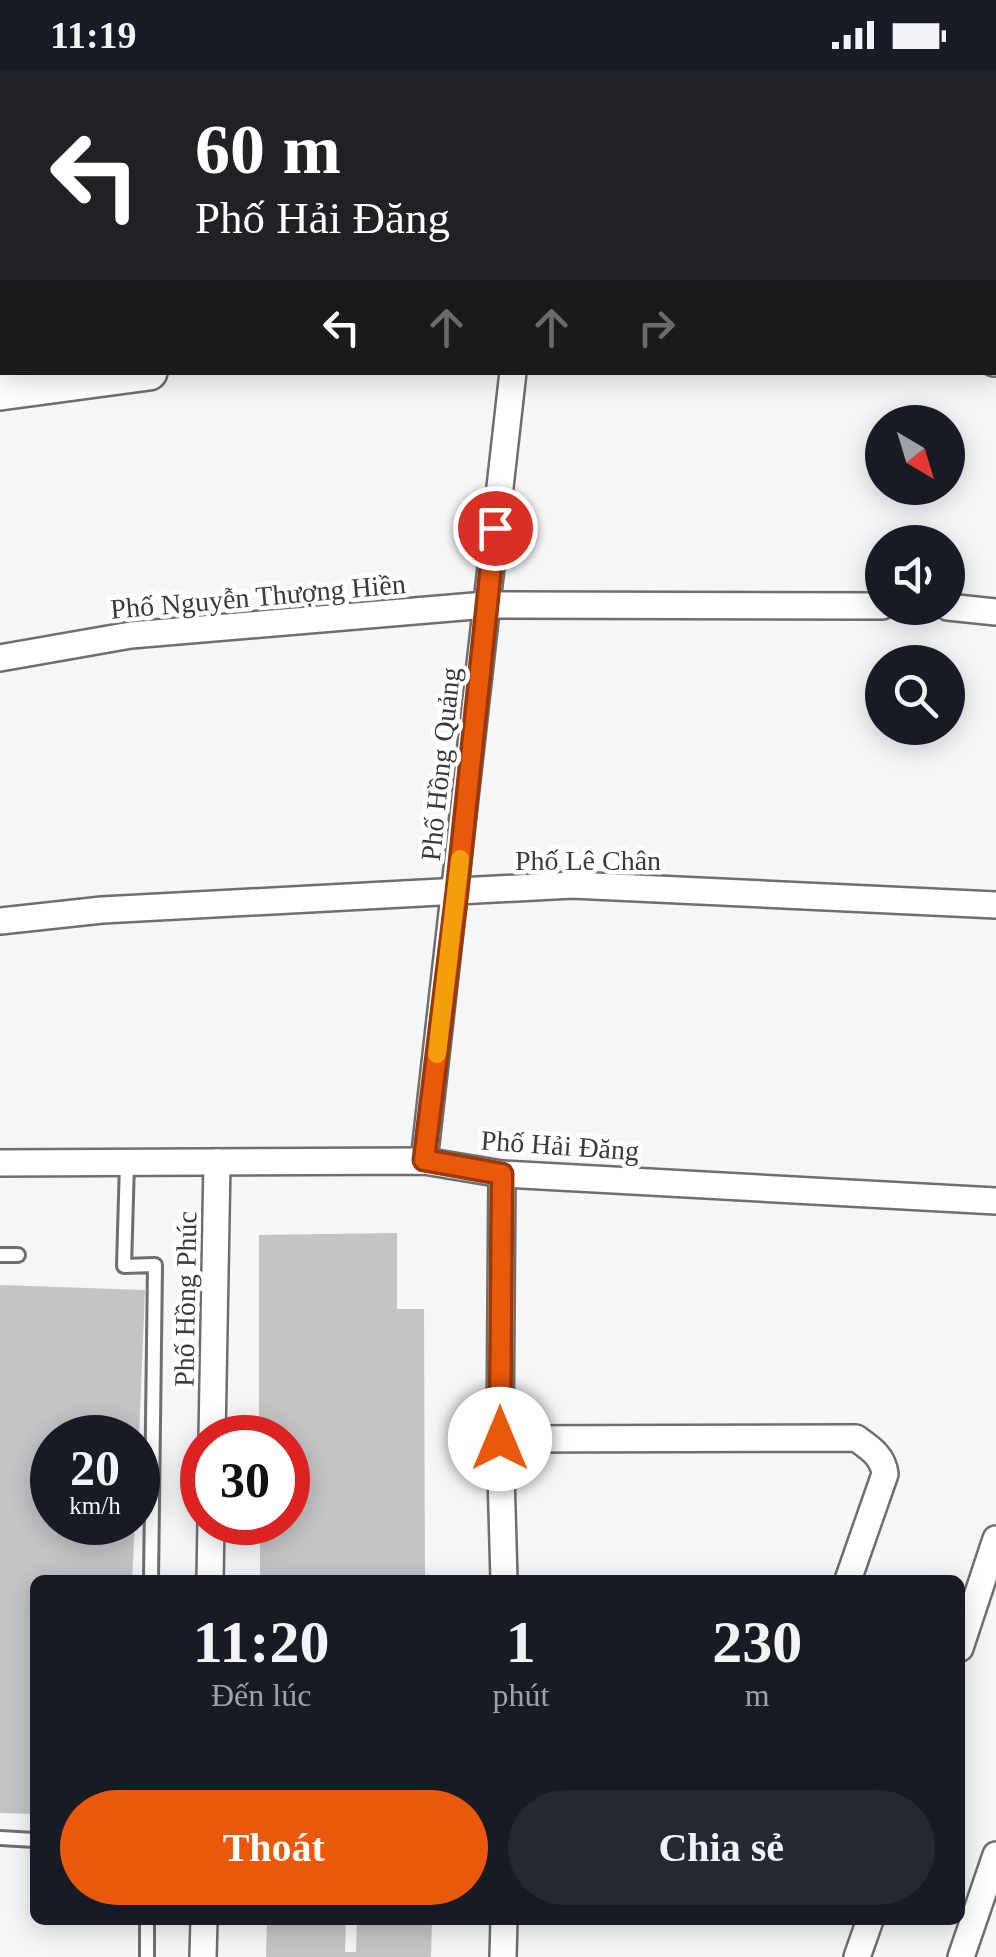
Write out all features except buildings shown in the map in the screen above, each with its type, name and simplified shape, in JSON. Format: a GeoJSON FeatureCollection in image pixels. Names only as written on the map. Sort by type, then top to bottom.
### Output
{"type":"FeatureCollection","features":[{"type":"Feature","properties":{"kind":"main road"},"geometry":{"type":"LineString","coordinates":[[0,392],[127,375]]}},
{"type":"Feature","properties":{"kind":"street","name":"Phố Hồng Quảng"},"geometry":{"type":"LineString","coordinates":[[424,1160],[514,375]]}},
{"type":"Feature","properties":{"kind":"street","name":"Phố Nguyễn Thượng Hiền"},"geometry":{"type":"LineString","coordinates":[[0,658],[131,635],[486,605],[865,606]]}},
{"type":"Feature","properties":{"kind":"street"},"geometry":{"type":"LineString","coordinates":[[965,609],[996,612]]}},
{"type":"Feature","properties":{"kind":"street","name":"Phố Lê Chân"},"geometry":{"type":"LineString","coordinates":[[0,921],[102,910],[572,886],[996,905]]}},
{"type":"Feature","properties":{"kind":"street","name":"Phố Hải Đăng"},"geometry":{"type":"LineString","coordinates":[[0,1163],[424,1160],[502,1174],[996,1201]]}},
{"type":"Feature","properties":{"kind":"street","name":"Phố Hồng Phúc"},"geometry":{"type":"LineString","coordinates":[[212,1415],[217,1162]]}},
{"type":"Feature","properties":{"kind":"street"},"geometry":{"type":"LineString","coordinates":[[502,1174],[500,1439],[504,1575]]}},
{"type":"Feature","properties":{"kind":"street"},"geometry":{"type":"LineString","coordinates":[[500,1439],[856,1438],[877,1454],[884,1463],[885,1474],[850,1575]]}},
{"type":"Feature","properties":{"kind":"street"},"geometry":{"type":"LineString","coordinates":[[965,1633],[996,1539]]}},
{"type":"Feature","properties":{"kind":"street"},"geometry":{"type":"LineString","coordinates":[[210,1575],[211,1545]]}},
{"type":"Feature","properties":{"kind":"street"},"geometry":{"type":"LineString","coordinates":[[961,1957],[996,1855]]}},
{"type":"Feature","properties":{"kind":"street"},"geometry":{"type":"LineString","coordinates":[[203,1957],[204,1925]]}},
{"type":"Feature","properties":{"kind":"street"},"geometry":{"type":"LineString","coordinates":[[502,1957],[504,1925]]}},
{"type":"Feature","properties":{"kind":"street"},"geometry":{"type":"LineString","coordinates":[[858,1957],[868,1925]]}},
{"type":"Feature","properties":{"kind":"lane"},"geometry":{"type":"LineString","coordinates":[[127,1163],[124,1266],[156,1265],[151,1575]]}},
{"type":"Feature","properties":{"kind":"lane"},"geometry":{"type":"LineString","coordinates":[[0,1255],[18,1255]]}},
{"type":"Feature","properties":{"kind":"lane"},"geometry":{"type":"LineString","coordinates":[[0,1838],[30,1840]]}},
{"type":"Feature","properties":{"kind":"lane"},"geometry":{"type":"LineString","coordinates":[[147,1925],[147,1957]]}},
{"type":"Feature","properties":{"kind":"slow traffic"},"geometry":{"type":"LineString","coordinates":[[437,1054],[460,859]]}},
{"type":"Feature","properties":{"kind":"route"},"geometry":{"type":"LineString","coordinates":[[495,528],[424,1160],[502,1174],[500,1439]]}}]}
